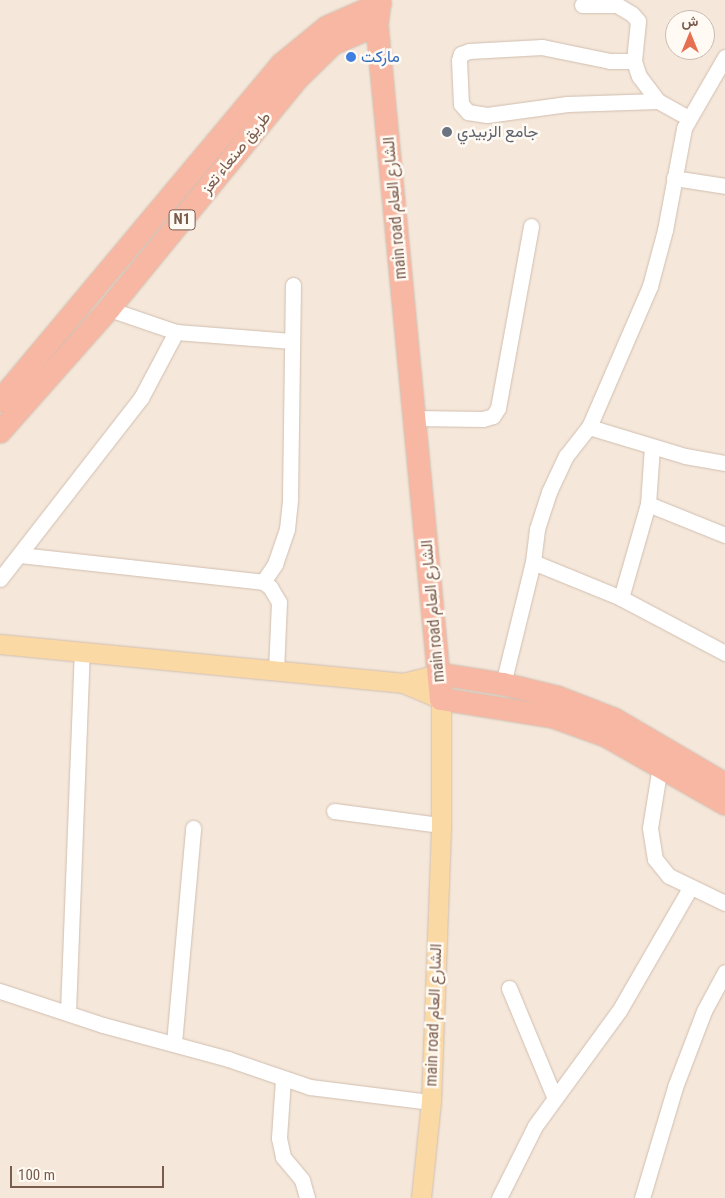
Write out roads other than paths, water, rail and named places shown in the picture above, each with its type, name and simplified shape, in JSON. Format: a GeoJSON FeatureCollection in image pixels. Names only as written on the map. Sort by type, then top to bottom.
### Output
{"type":"FeatureCollection","features":[{"type":"Feature","properties":{"kind":"highway","name":"طريق صنعاء تعز"},"geometry":{"type":"LineString","coordinates":[[0,432],[109,309],[298,78],[334,44],[379,10]]}},
{"type":"Feature","properties":{"kind":"highway","name":"طريق صنعاء تعز"},"geometry":{"type":"LineString","coordinates":[[0,401],[282,64],[327,27],[379,10]]}},
{"type":"Feature","properties":{"kind":"highway","name":"main road الشارع العام"},"geometry":{"type":"LineString","coordinates":[[379,10],[414,418],[441,699]]}},
{"type":"Feature","properties":{"kind":"highway"},"geometry":{"type":"LineString","coordinates":[[439,674],[504,684],[557,698],[610,728],[725,784]]}},
{"type":"Feature","properties":{"kind":"highway"},"geometry":{"type":"LineString","coordinates":[[441,699],[610,728],[660,766],[725,804]]}},
{"type":"Feature","properties":{"kind":"main road"},"geometry":{"type":"LineString","coordinates":[[0,644],[402,683],[441,699]]}},
{"type":"Feature","properties":{"kind":"main road"},"geometry":{"type":"LineString","coordinates":[[402,683],[439,674]]}},
{"type":"Feature","properties":{"kind":"main road","name":"main road الشارع العام"},"geometry":{"type":"LineString","coordinates":[[421,1198],[431,1102],[441,825],[441,699]]}},
{"type":"Feature","properties":{"kind":"street"},"geometry":{"type":"LineString","coordinates":[[582,5],[617,5],[632,14],[638,21],[634,61],[648,91],[658,102],[689,118]]}},
{"type":"Feature","properties":{"kind":"street"},"geometry":{"type":"LineString","coordinates":[[634,61],[610,61],[542,47],[469,51],[461,54],[459,60],[461,104],[468,112],[487,115],[567,104],[658,102]]}},
{"type":"Feature","properties":{"kind":"street"},"geometry":{"type":"LineString","coordinates":[[504,684],[533,562],[537,529],[549,492],[566,456],[589,427],[650,286],[665,230],[684,128],[725,57]]}},
{"type":"Feature","properties":{"kind":"street"},"geometry":{"type":"LineString","coordinates":[[674,178],[725,186]]}},
{"type":"Feature","properties":{"kind":"street"},"geometry":{"type":"LineString","coordinates":[[414,418],[483,419],[493,416],[498,408],[531,226]]}},
{"type":"Feature","properties":{"kind":"street"},"geometry":{"type":"LineString","coordinates":[[263,582],[275,564],[287,529],[290,498],[293,285]]}},
{"type":"Feature","properties":{"kind":"street"},"geometry":{"type":"LineString","coordinates":[[109,309],[176,332],[292,341]]}},
{"type":"Feature","properties":{"kind":"street"},"geometry":{"type":"LineString","coordinates":[[0,579],[141,398],[176,332]]}},
{"type":"Feature","properties":{"kind":"street"},"geometry":{"type":"LineString","coordinates":[[589,427],[652,447],[725,463]]}},
{"type":"Feature","properties":{"kind":"street"},"geometry":{"type":"LineString","coordinates":[[622,598],[648,504],[652,447]]}},
{"type":"Feature","properties":{"kind":"street"},"geometry":{"type":"LineString","coordinates":[[648,504],[725,535]]}},
{"type":"Feature","properties":{"kind":"street"},"geometry":{"type":"LineString","coordinates":[[20,555],[263,582],[270,587],[279,602],[276,671]]}},
{"type":"Feature","properties":{"kind":"street"},"geometry":{"type":"LineString","coordinates":[[533,562],[622,598],[725,653]]}},
{"type":"Feature","properties":{"kind":"street"},"geometry":{"type":"LineString","coordinates":[[68,1012],[82,652]]}},
{"type":"Feature","properties":{"kind":"street"},"geometry":{"type":"LineString","coordinates":[[660,766],[650,828],[655,858],[669,876],[690,888],[725,903]]}},
{"type":"Feature","properties":{"kind":"street"},"geometry":{"type":"LineString","coordinates":[[334,811],[441,825]]}},
{"type":"Feature","properties":{"kind":"street"},"geometry":{"type":"LineString","coordinates":[[174,1043],[193,828]]}},
{"type":"Feature","properties":{"kind":"street"},"geometry":{"type":"LineString","coordinates":[[500,1198],[535,1126],[554,1096],[590,1053],[619,1011],[690,888]]}},
{"type":"Feature","properties":{"kind":"street"},"geometry":{"type":"LineString","coordinates":[[642,1198],[678,1079],[704,1011],[725,972]]}},
{"type":"Feature","properties":{"kind":"street"},"geometry":{"type":"LineString","coordinates":[[509,988],[554,1096]]}},
{"type":"Feature","properties":{"kind":"street"},"geometry":{"type":"LineString","coordinates":[[0,991],[103,1025],[174,1043],[283,1079],[338,1093],[431,1102]]}},
{"type":"Feature","properties":{"kind":"street"},"geometry":{"type":"LineString","coordinates":[[283,1079],[279,1138],[283,1158],[302,1180],[307,1198]]}},
{"type":"Feature","properties":{"kind":"place","name":"ماركت"},"geometry":{"type":"Point","coordinates":[351,57]}},
{"type":"Feature","properties":{"kind":"place","name":"جامع الزبيدي"},"geometry":{"type":"Point","coordinates":[447,132]}}]}
